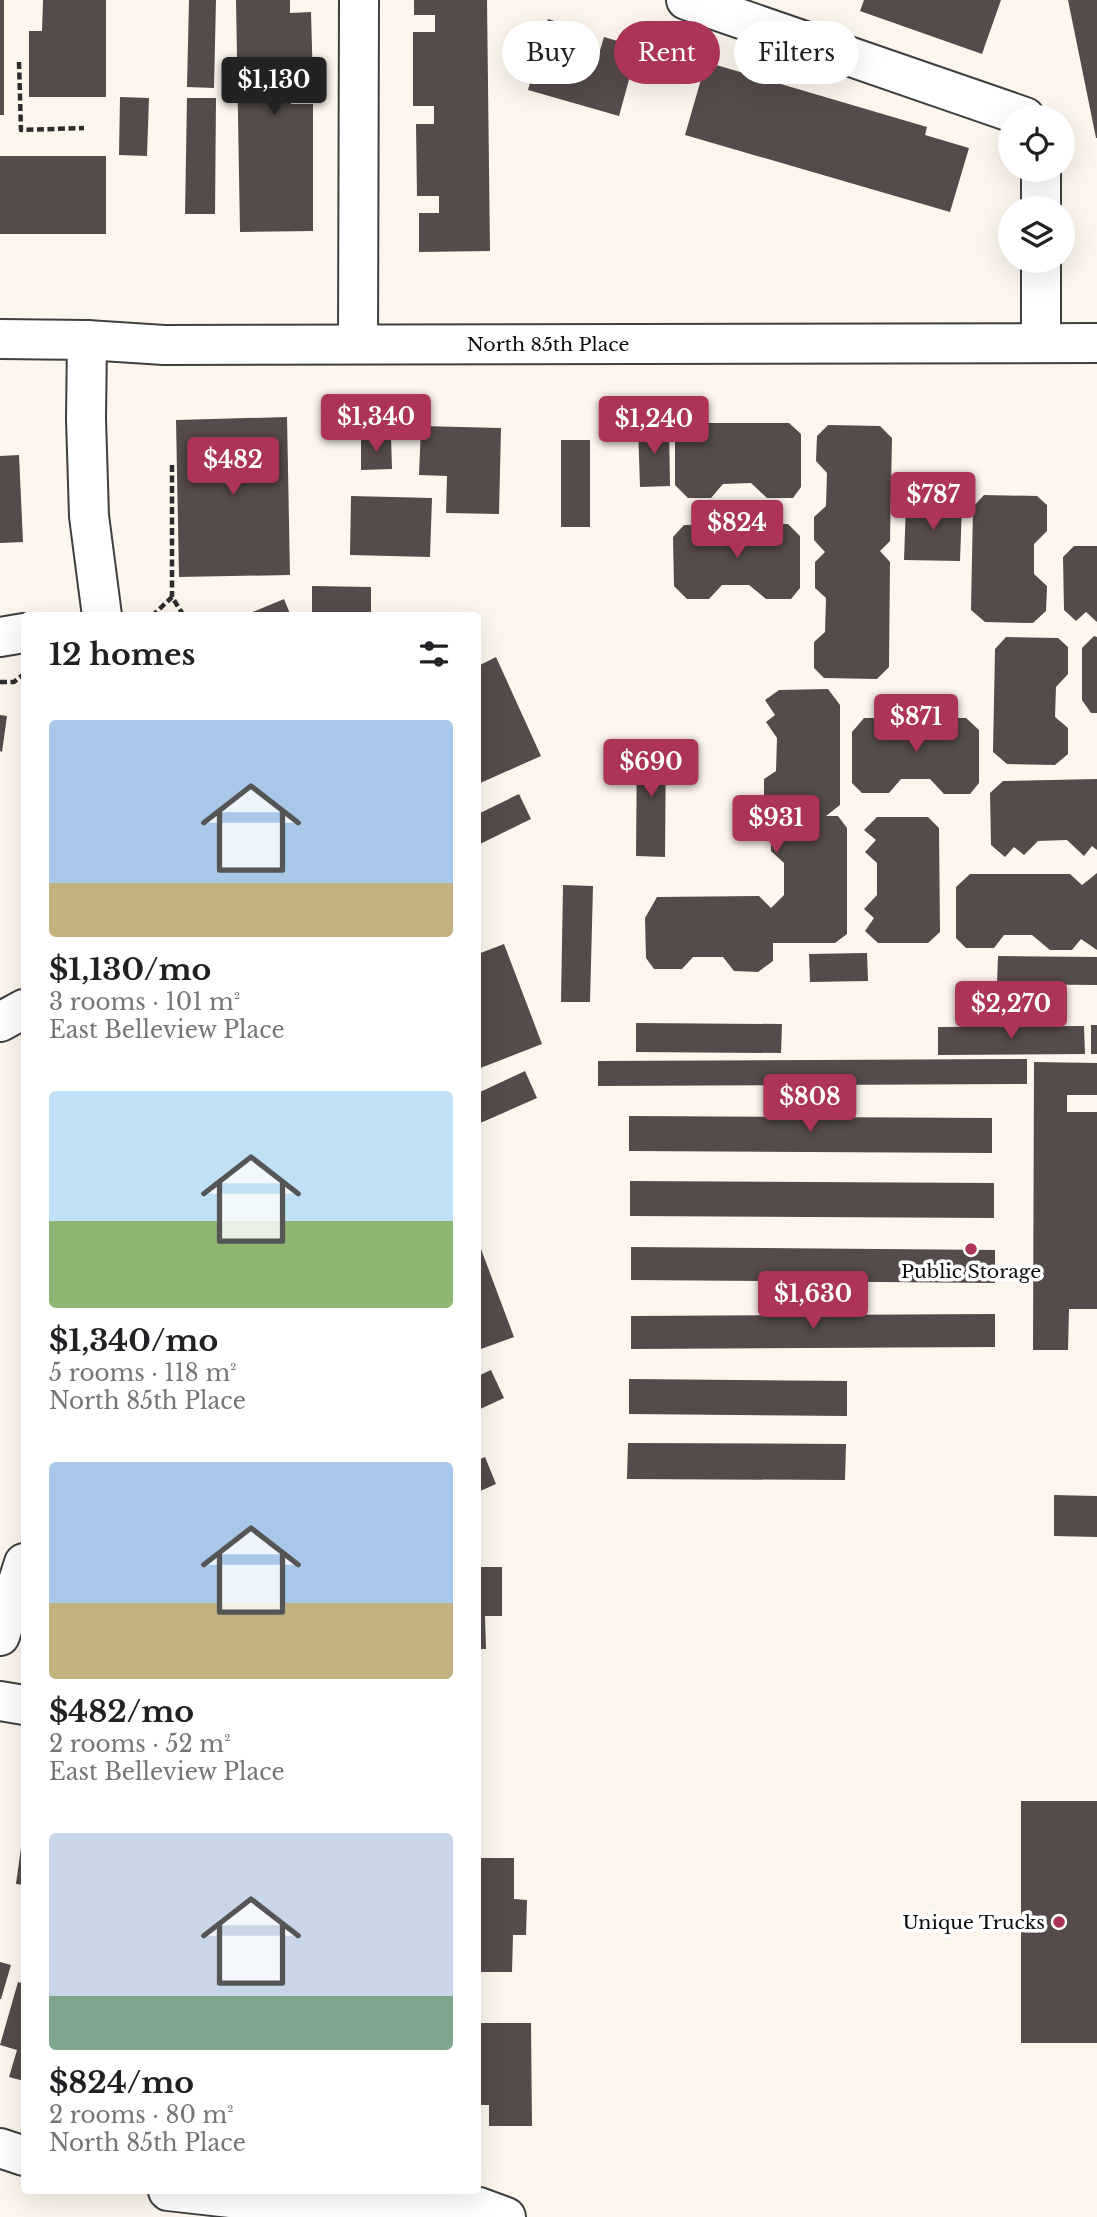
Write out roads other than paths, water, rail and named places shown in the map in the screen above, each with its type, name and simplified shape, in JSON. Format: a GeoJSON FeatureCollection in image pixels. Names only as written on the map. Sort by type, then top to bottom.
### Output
{"type":"FeatureCollection","features":[{"type":"Feature","properties":{"kind":"street"},"geometry":{"type":"LineString","coordinates":[[358,344],[359,0]]}},
{"type":"Feature","properties":{"kind":"street"},"geometry":{"type":"LineString","coordinates":[[686,0],[998,108]]}},
{"type":"Feature","properties":{"kind":"street"},"geometry":{"type":"LineString","coordinates":[[1041,273],[1041,342]]}},
{"type":"Feature","properties":{"kind":"street","name":"North 85th Place"},"geometry":{"type":"LineString","coordinates":[[0,339],[87,340],[164,345],[1097,343]]}},
{"type":"Feature","properties":{"kind":"street"},"geometry":{"type":"LineString","coordinates":[[87,340],[89,516],[101,612]]}},
{"type":"Feature","properties":{"kind":"street"},"geometry":{"type":"LineString","coordinates":[[0,637],[21,634]]}},
{"type":"Feature","properties":{"kind":"street"},"geometry":{"type":"LineString","coordinates":[[0,1022],[21,1011]]}},
{"type":"Feature","properties":{"kind":"street"},"geometry":{"type":"LineString","coordinates":[[0,1636],[21,1572]]}},
{"type":"Feature","properties":{"kind":"street"},"geometry":{"type":"LineString","coordinates":[[0,1701],[21,1704]]}},
{"type":"Feature","properties":{"kind":"street"},"geometry":{"type":"LineString","coordinates":[[0,2148],[21,2155]]}},
{"type":"Feature","properties":{"kind":"street"},"geometry":{"type":"LineString","coordinates":[[202,2194],[340,2206],[479,2207],[506,2217]]}},
{"type":"Feature","properties":{"kind":"place","name":"Public Storage"},"geometry":{"type":"Point","coordinates":[971,1249]}},
{"type":"Feature","properties":{"kind":"place","name":"Unique Trucks"},"geometry":{"type":"Point","coordinates":[1059,1922]}}]}
